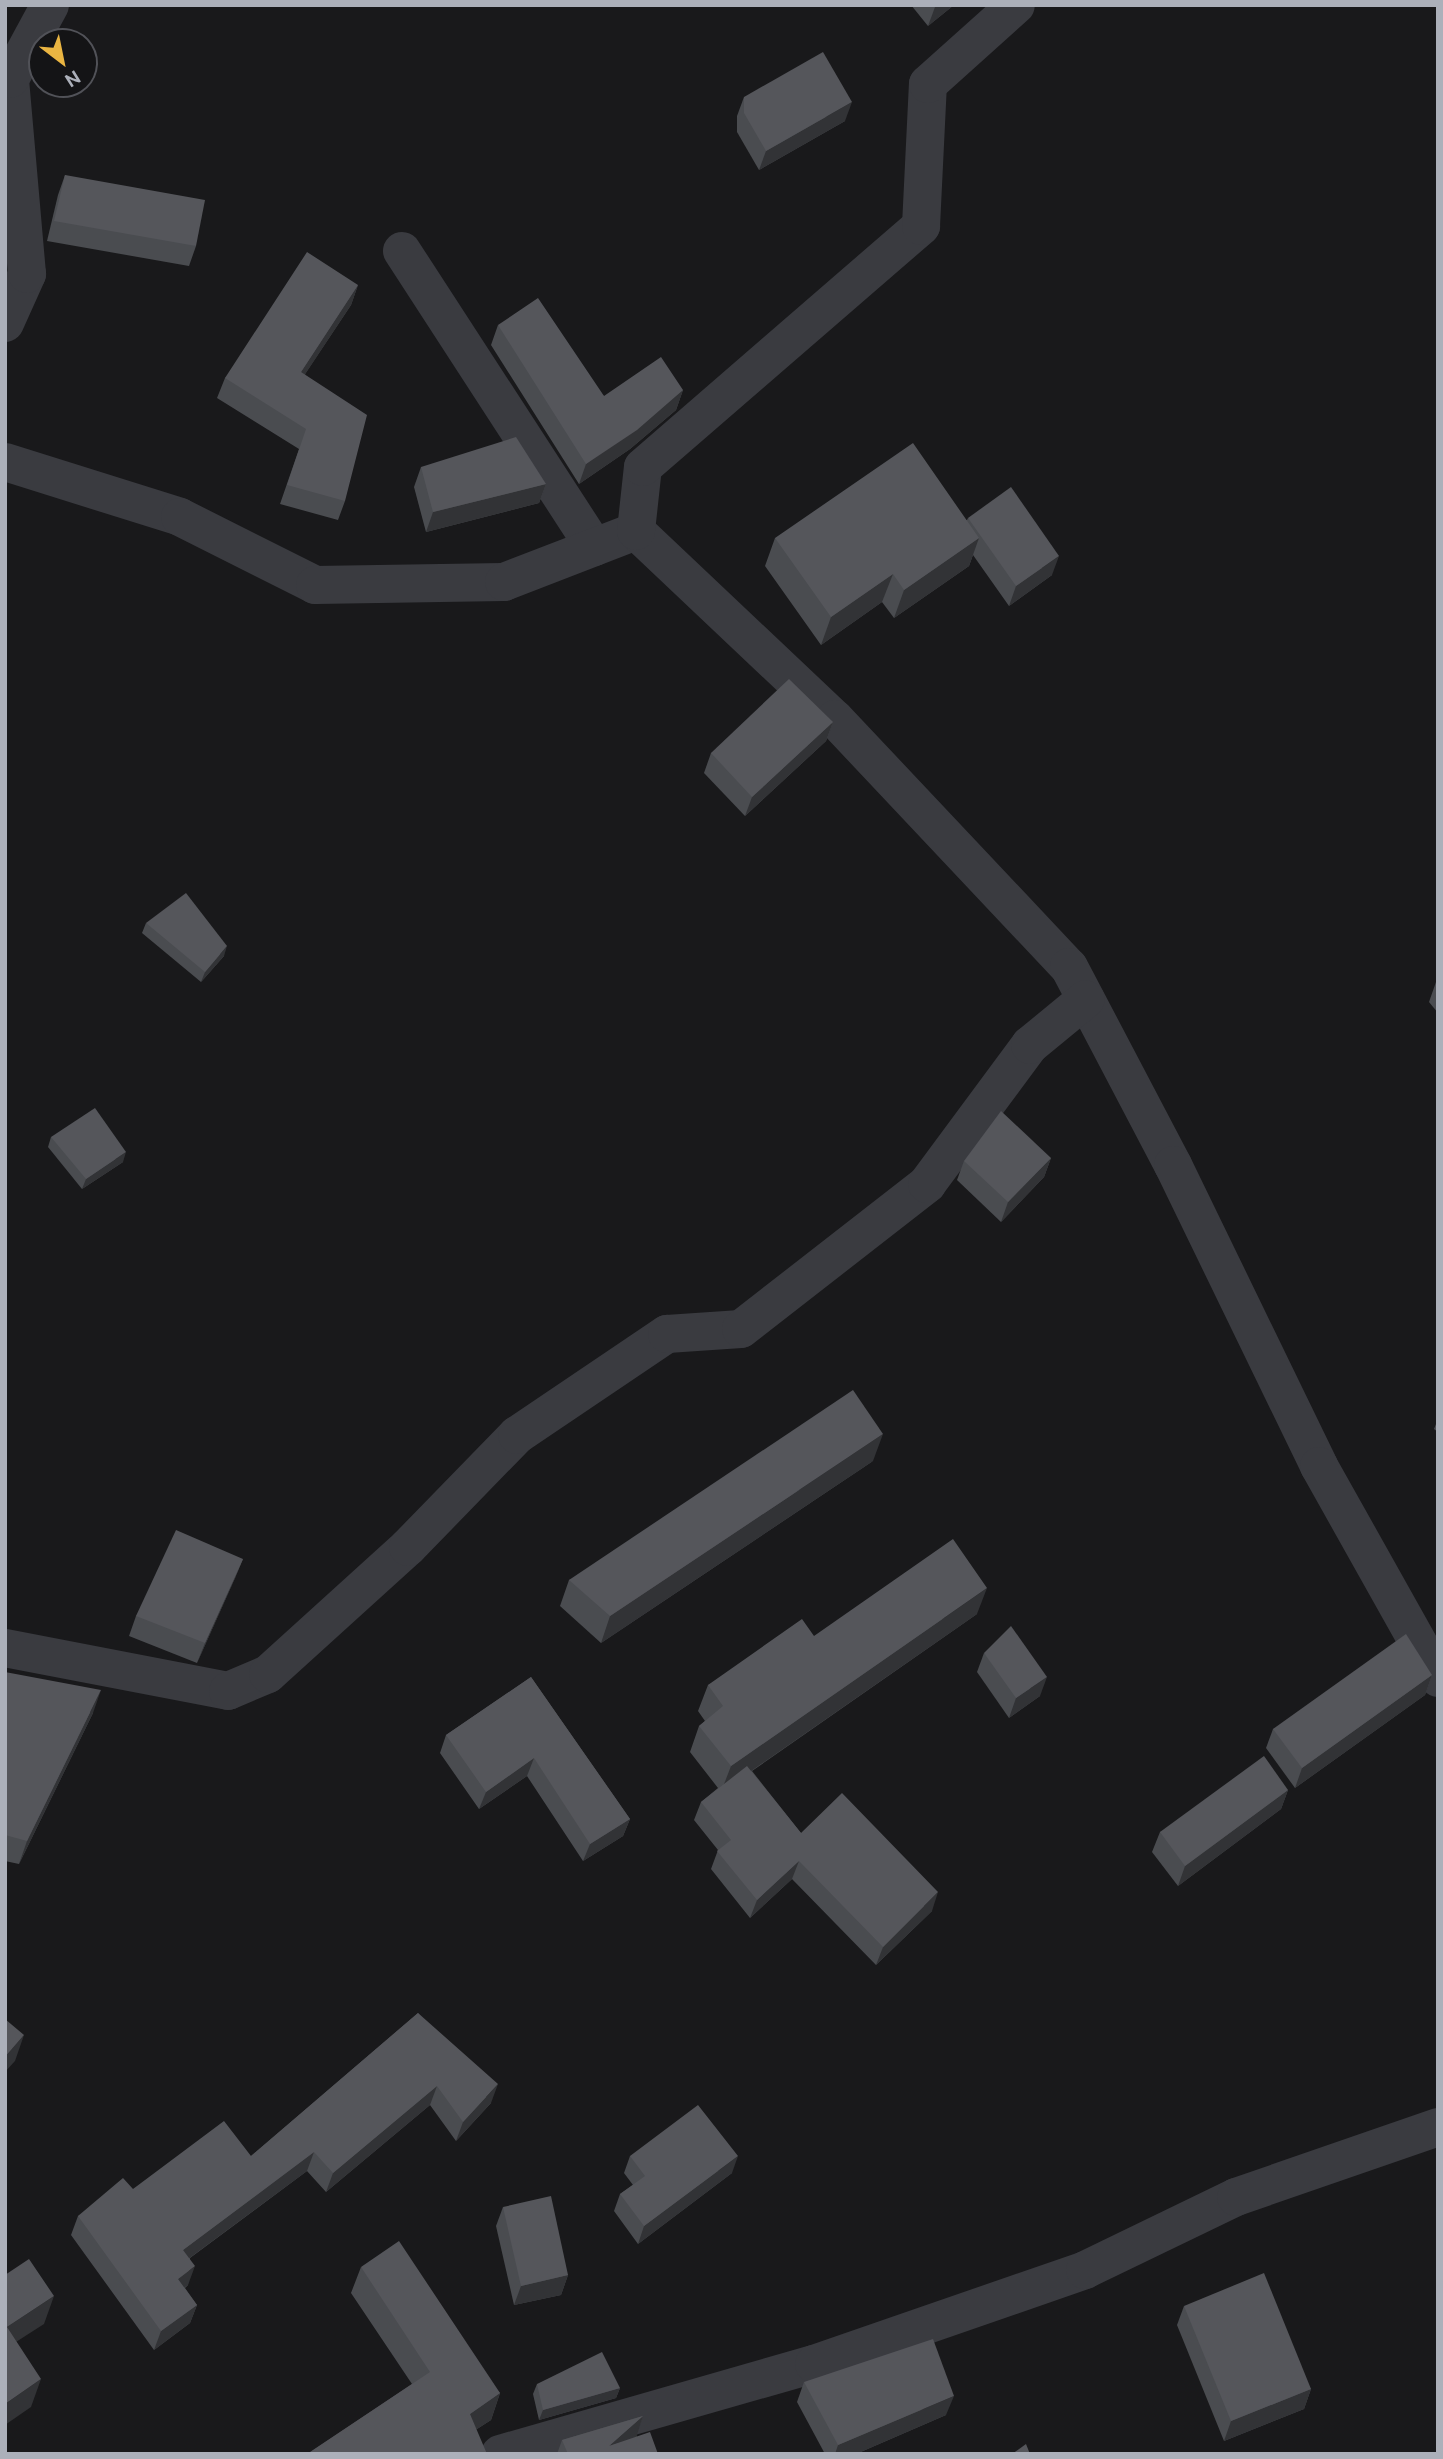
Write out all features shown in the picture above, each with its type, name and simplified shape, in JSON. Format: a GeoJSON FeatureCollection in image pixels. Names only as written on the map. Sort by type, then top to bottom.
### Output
{"type":"FeatureCollection","features":[{"type":"Feature","properties":{"kind":"street"},"geometry":{"type":"LineString","coordinates":[[5,324],[27,274],[10,79],[50,5]]}},
{"type":"Feature","properties":{"kind":"street"},"geometry":{"type":"LineString","coordinates":[[636,531],[643,467],[921,226],[928,84],[1016,5]]}},
{"type":"Feature","properties":{"kind":"street"},"geometry":{"type":"LineString","coordinates":[[402,251],[594,547]]}},
{"type":"Feature","properties":{"kind":"street"},"geometry":{"type":"LineString","coordinates":[[5,462],[180,517],[315,585],[504,582],[636,531]]}},
{"type":"Feature","properties":{"kind":"street"},"geometry":{"type":"LineString","coordinates":[[636,531],[835,719],[1069,967],[1173,1165],[1319,1466],[1438,1678]]}},
{"type":"Feature","properties":{"kind":"street"},"geometry":{"type":"LineString","coordinates":[[5,1648],[228,1691],[268,1674],[408,1547],[517,1435],[667,1334],[741,1329],[927,1184],[1030,1045],[1086,999]]}},
{"type":"Feature","properties":{"kind":"street"},"geometry":{"type":"LineString","coordinates":[[500,2454],[814,2364],[1072,2275],[1236,2197],[1438,2127]]}},
{"type":"Feature","properties":{"kind":"building"},"geometry":{"type":"Polygon","coordinates":[[[823,52],[852,102],[766,151],[744,113],[744,97],[823,52]]]}},
{"type":"Feature","properties":{"kind":"building"},"geometry":{"type":"Polygon","coordinates":[[[65,175],[205,200],[196,246],[54,221],[65,175]]]}},
{"type":"Feature","properties":{"kind":"building"},"geometry":{"type":"Polygon","coordinates":[[[307,252],[358,285],[301,372],[367,415],[345,501],[287,485],[306,429],[225,378],[307,252]]]}},
{"type":"Feature","properties":{"kind":"building"},"geometry":{"type":"Polygon","coordinates":[[[538,298],[604,396],[661,357],[683,390],[637,430],[586,464],[498,325],[538,298]]]}},
{"type":"Feature","properties":{"kind":"building"},"geometry":{"type":"Polygon","coordinates":[[[516,437],[546,484],[433,512],[421,467],[516,437]]]}},
{"type":"Feature","properties":{"kind":"building"},"geometry":{"type":"Polygon","coordinates":[[[913,443],[979,538],[904,590],[893,574],[831,617],[775,538],[913,443]]]}},
{"type":"Feature","properties":{"kind":"building"},"geometry":{"type":"Polygon","coordinates":[[[1011,487],[1059,556],[1016,586],[968,518],[1011,487]]]}},
{"type":"Feature","properties":{"kind":"building"},"geometry":{"type":"Polygon","coordinates":[[[789,679],[833,722],[752,797],[711,753],[789,679]]]}},
{"type":"Feature","properties":{"kind":"building"},"geometry":{"type":"Polygon","coordinates":[[[186,893],[227,946],[205,972],[146,923],[186,893]]]}},
{"type":"Feature","properties":{"kind":"building"},"geometry":{"type":"Polygon","coordinates":[[[95,1108],[126,1152],[86,1179],[51,1137],[95,1108]]]}},
{"type":"Feature","properties":{"kind":"building"},"geometry":{"type":"Polygon","coordinates":[[[1001,1111],[1051,1158],[1008,1202],[964,1161],[1001,1111]]]}},
{"type":"Feature","properties":{"kind":"building"},"geometry":{"type":"Polygon","coordinates":[[[853,1390],[883,1434],[610,1616],[569,1580],[853,1390]]]}},
{"type":"Feature","properties":{"kind":"building"},"geometry":{"type":"Polygon","coordinates":[[[176,1530],[243,1559],[205,1643],[136,1616],[176,1530]]]}},
{"type":"Feature","properties":{"kind":"building"},"geometry":{"type":"Polygon","coordinates":[[[953,1539],[987,1588],[731,1766],[699,1726],[723,1706],[708,1685],[802,1619],[814,1636],[953,1539]]]}},
{"type":"Feature","properties":{"kind":"building"},"geometry":{"type":"Polygon","coordinates":[[[1011,1626],[1047,1677],[1016,1698],[984,1653],[1011,1626]]]}},
{"type":"Feature","properties":{"kind":"building"},"geometry":{"type":"Polygon","coordinates":[[[1406,1634],[1432,1675],[1302,1768],[1273,1729],[1406,1634]]]}},
{"type":"Feature","properties":{"kind":"building"},"geometry":{"type":"Polygon","coordinates":[[[5,1672],[101,1690],[27,1841],[5,1835],[5,1672]]]}},
{"type":"Feature","properties":{"kind":"building"},"geometry":{"type":"Polygon","coordinates":[[[531,1677],[630,1819],[590,1844],[534,1758],[486,1792],[446,1735],[531,1677]]]}},
{"type":"Feature","properties":{"kind":"building"},"geometry":{"type":"Polygon","coordinates":[[[1264,1756],[1288,1790],[1185,1866],[1160,1832],[1264,1756]]]}},
{"type":"Feature","properties":{"kind":"building"},"geometry":{"type":"Polygon","coordinates":[[[747,1766],[801,1833],[842,1793],[938,1892],[883,1947],[799,1861],[757,1900],[717,1851],[731,1840],[701,1802],[747,1766]]]}},
{"type":"Feature","properties":{"kind":"building"},"geometry":{"type":"Polygon","coordinates":[[[418,2013],[498,2084],[463,2122],[437,2086],[333,2173],[314,2152],[183,2250],[195,2266],[178,2279],[197,2305],[161,2331],[78,2216],[123,2178],[133,2189],[224,2121],[251,2156],[418,2013]]]}},
{"type":"Feature","properties":{"kind":"building"},"geometry":{"type":"Polygon","coordinates":[[[5,2019],[24,2035],[5,2057],[5,2019]]]}},
{"type":"Feature","properties":{"kind":"building"},"geometry":{"type":"Polygon","coordinates":[[[698,2105],[738,2156],[644,2226],[620,2194],[645,2176],[630,2156],[698,2105]]]}},
{"type":"Feature","properties":{"kind":"building"},"geometry":{"type":"Polygon","coordinates":[[[551,2196],[568,2275],[521,2286],[503,2207],[551,2196]]]}},
{"type":"Feature","properties":{"kind":"building"},"geometry":{"type":"Polygon","coordinates":[[[399,2241],[500,2393],[470,2414],[487,2454],[307,2454],[430,2372],[361,2267],[399,2241]]]}},
{"type":"Feature","properties":{"kind":"building"},"geometry":{"type":"Polygon","coordinates":[[[29,2259],[54,2296],[7,2327],[41,2379],[5,2404],[5,2275],[29,2259]]]}},
{"type":"Feature","properties":{"kind":"building"},"geometry":{"type":"Polygon","coordinates":[[[1264,2273],[1311,2389],[1231,2421],[1184,2306],[1264,2273]]]}},
{"type":"Feature","properties":{"kind":"building"},"geometry":{"type":"Polygon","coordinates":[[[933,2339],[954,2396],[838,2445],[804,2382],[933,2339]]]}},
{"type":"Feature","properties":{"kind":"building"},"geometry":{"type":"Polygon","coordinates":[[[602,2352],[620,2388],[543,2410],[537,2384],[602,2352]]]}},
{"type":"Feature","properties":{"kind":"building"},"geometry":{"type":"Polygon","coordinates":[[[643,2416],[609,2446],[650,2432],[658,2454],[568,2454],[562,2440],[643,2416]]]}},
{"type":"Feature","properties":{"kind":"building"},"geometry":{"type":"Polygon","coordinates":[[[1026,2444],[1030,2454],[1012,2454],[1026,2444]]]}}]}
